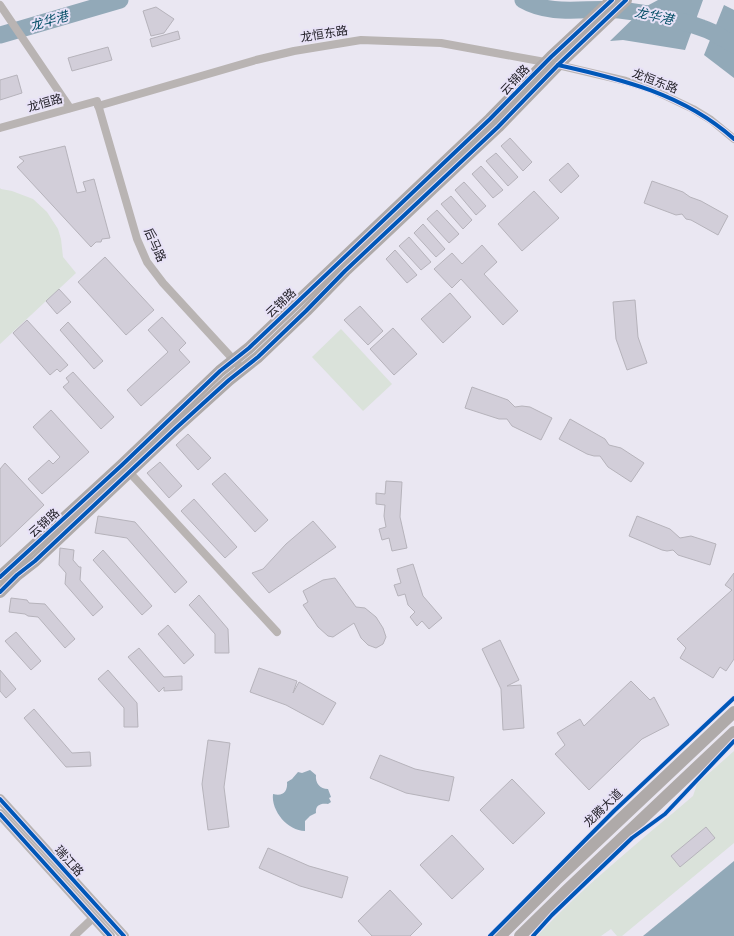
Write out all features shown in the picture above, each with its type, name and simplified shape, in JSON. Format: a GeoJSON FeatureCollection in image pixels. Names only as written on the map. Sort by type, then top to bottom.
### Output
{"type":"FeatureCollection","features":[{"type":"Feature","properties":{"kind":"main road","name":"云锦路"},"geometry":{"type":"LineString","coordinates":[[0,577],[122,466],[220,371],[255,342],[490,119],[570,38],[612,0]]}},
{"type":"Feature","properties":{"kind":"main road","name":"云锦路"},"geometry":{"type":"LineString","coordinates":[[0,592],[130,473],[175,429],[306,311],[345,271],[498,127],[558,65],[626,0]]}},
{"type":"Feature","properties":{"kind":"main road","name":"龙腾大道"},"geometry":{"type":"LineString","coordinates":[[500,936],[556,880],[734,712]]}},
{"type":"Feature","properties":{"kind":"main road"},"geometry":{"type":"LineString","coordinates":[[520,936],[734,732]]}},
{"type":"Feature","properties":{"kind":"street"},"geometry":{"type":"LineString","coordinates":[[0,5],[70,108]]}},
{"type":"Feature","properties":{"kind":"street","name":"龙恒东路"},"geometry":{"type":"LineString","coordinates":[[97,104],[294,51],[361,40],[441,43],[546,62],[626,81],[651,89],[693,109],[711,120],[734,139]]}},
{"type":"Feature","properties":{"kind":"street","name":"龙恒路"},"geometry":{"type":"LineString","coordinates":[[0,128],[70,108],[97,104]]}},
{"type":"Feature","properties":{"kind":"street","name":"后马路"},"geometry":{"type":"LineString","coordinates":[[97,104],[137,238],[147,262],[163,283],[242,369]]}},
{"type":"Feature","properties":{"kind":"street"},"geometry":{"type":"LineString","coordinates":[[130,473],[277,632]]}},
{"type":"Feature","properties":{"kind":"street","name":"瑞江路"},"geometry":{"type":"LineString","coordinates":[[0,799],[124,936]]}},
{"type":"Feature","properties":{"kind":"street","name":"瑞江路"},"geometry":{"type":"LineString","coordinates":[[0,814],[110,936]]}},
{"type":"Feature","properties":{"kind":"street"},"geometry":{"type":"LineString","coordinates":[[74,936],[93,918]]}},
{"type":"Feature","properties":{"kind":"shaded area"},"geometry":{"type":"Polygon","coordinates":[[[0,188],[33,199],[47,212],[58,229],[63,257],[76,273],[0,344],[0,188]]]}},
{"type":"Feature","properties":{"kind":"shaded area"},"geometry":{"type":"Polygon","coordinates":[[[341,329],[392,384],[363,411],[312,357],[341,329]]]}},
{"type":"Feature","properties":{"kind":"shaded area"},"geometry":{"type":"Polygon","coordinates":[[[734,751],[734,843],[622,936],[617,936],[611,929],[601,936],[537,936],[574,899],[693,796],[697,784],[734,751]]]}},
{"type":"Feature","properties":{"kind":"water"},"geometry":{"type":"Polygon","coordinates":[[[658,0],[703,0],[685,50],[623,40],[610,41],[645,7],[658,0]]]}},
{"type":"Feature","properties":{"kind":"water"},"geometry":{"type":"Polygon","coordinates":[[[724,5],[734,10],[734,78],[704,55],[724,5]]]}},
{"type":"Feature","properties":{"kind":"water"},"geometry":{"type":"Polygon","coordinates":[[[310,770],[316,775],[316,781],[319,785],[328,789],[331,802],[328,804],[321,804],[316,808],[316,813],[305,821],[305,831],[293,828],[282,819],[275,807],[273,794],[282,794],[286,791],[287,782],[298,772],[302,773],[310,770]]]}},
{"type":"Feature","properties":{"kind":"water"},"geometry":{"type":"Polygon","coordinates":[[[734,861],[734,936],[643,936],[734,861]]]}},
{"type":"Feature","properties":{"kind":"building"},"geometry":{"type":"Polygon","coordinates":[[[156,7],[174,19],[164,33],[151,36],[143,11],[156,7]]]}},
{"type":"Feature","properties":{"kind":"building"},"geometry":{"type":"Polygon","coordinates":[[[178,31],[180,39],[152,47],[150,39],[178,31]]]}},
{"type":"Feature","properties":{"kind":"building"},"geometry":{"type":"Polygon","coordinates":[[[108,47],[112,60],[72,71],[68,58],[108,47]]]}},
{"type":"Feature","properties":{"kind":"building"},"geometry":{"type":"Polygon","coordinates":[[[17,75],[22,93],[0,100],[0,80],[17,75]]]}},
{"type":"Feature","properties":{"kind":"building"},"geometry":{"type":"Polygon","coordinates":[[[510,138],[532,162],[523,171],[501,146],[510,138]]]}},
{"type":"Feature","properties":{"kind":"building"},"geometry":{"type":"Polygon","coordinates":[[[65,146],[77,193],[86,191],[83,182],[94,179],[110,238],[102,239],[101,242],[96,242],[91,247],[17,167],[24,161],[19,157],[65,146]]]}},
{"type":"Feature","properties":{"kind":"building"},"geometry":{"type":"Polygon","coordinates":[[[496,153],[518,177],[508,186],[486,161],[496,153]]]}},
{"type":"Feature","properties":{"kind":"building"},"geometry":{"type":"Polygon","coordinates":[[[568,163],[579,176],[561,193],[549,180],[568,163]]]}},
{"type":"Feature","properties":{"kind":"building"},"geometry":{"type":"Polygon","coordinates":[[[481,166],[503,190],[493,198],[472,174],[481,166]]]}},
{"type":"Feature","properties":{"kind":"building"},"geometry":{"type":"Polygon","coordinates":[[[652,181],[683,192],[728,216],[718,235],[691,220],[686,219],[682,214],[676,215],[644,203],[652,181]]]}},
{"type":"Feature","properties":{"kind":"building"},"geometry":{"type":"Polygon","coordinates":[[[464,182],[486,206],[476,215],[455,190],[464,182]]]}},
{"type":"Feature","properties":{"kind":"building"},"geometry":{"type":"Polygon","coordinates":[[[534,191],[559,218],[522,251],[498,224],[534,191]]]}},
{"type":"Feature","properties":{"kind":"building"},"geometry":{"type":"Polygon","coordinates":[[[451,196],[472,220],[463,229],[441,204],[451,196]]]}},
{"type":"Feature","properties":{"kind":"building"},"geometry":{"type":"Polygon","coordinates":[[[437,210],[459,234],[449,243],[427,219],[437,210]]]}},
{"type":"Feature","properties":{"kind":"building"},"geometry":{"type":"Polygon","coordinates":[[[423,224],[445,249],[436,257],[414,233],[423,224]]]}},
{"type":"Feature","properties":{"kind":"building"},"geometry":{"type":"Polygon","coordinates":[[[409,237],[431,262],[421,270],[399,246],[409,237]]]}},
{"type":"Feature","properties":{"kind":"building"},"geometry":{"type":"Polygon","coordinates":[[[482,245],[497,262],[484,274],[518,311],[503,325],[461,279],[452,288],[434,269],[452,253],[462,264],[482,245]]]}},
{"type":"Feature","properties":{"kind":"building"},"geometry":{"type":"Polygon","coordinates":[[[395,250],[417,275],[407,283],[386,259],[395,250]]]}},
{"type":"Feature","properties":{"kind":"building"},"geometry":{"type":"Polygon","coordinates":[[[105,257],[154,310],[126,335],[78,282],[105,257]]]}},
{"type":"Feature","properties":{"kind":"building"},"geometry":{"type":"Polygon","coordinates":[[[59,289],[71,302],[57,314],[46,301],[59,289]]]}},
{"type":"Feature","properties":{"kind":"building"},"geometry":{"type":"Polygon","coordinates":[[[450,293],[471,317],[443,343],[421,319],[450,293]]]}},
{"type":"Feature","properties":{"kind":"building"},"geometry":{"type":"Polygon","coordinates":[[[635,300],[638,337],[647,363],[627,370],[616,339],[613,302],[635,300]]]}},
{"type":"Feature","properties":{"kind":"building"},"geometry":{"type":"Polygon","coordinates":[[[360,306],[383,331],[368,345],[344,320],[360,306]]]}},
{"type":"Feature","properties":{"kind":"building"},"geometry":{"type":"Polygon","coordinates":[[[162,317],[186,343],[179,350],[190,362],[141,406],[127,390],[168,352],[148,330],[162,317]]]}},
{"type":"Feature","properties":{"kind":"building"},"geometry":{"type":"Polygon","coordinates":[[[27,320],[68,365],[60,372],[57,369],[50,375],[13,333],[27,320]]]}},
{"type":"Feature","properties":{"kind":"building"},"geometry":{"type":"Polygon","coordinates":[[[68,322],[103,361],[94,369],[60,330],[68,322]]]}},
{"type":"Feature","properties":{"kind":"building"},"geometry":{"type":"Polygon","coordinates":[[[393,328],[417,354],[394,375],[370,349],[393,328]]]}},
{"type":"Feature","properties":{"kind":"building"},"geometry":{"type":"Polygon","coordinates":[[[73,372],[114,417],[101,429],[63,387],[69,382],[66,378],[73,372]]]}},
{"type":"Feature","properties":{"kind":"building"},"geometry":{"type":"Polygon","coordinates":[[[472,387],[508,400],[515,407],[530,407],[552,418],[541,440],[512,426],[507,419],[499,419],[465,408],[472,387]]]}},
{"type":"Feature","properties":{"kind":"building"},"geometry":{"type":"Polygon","coordinates":[[[51,410],[89,452],[42,494],[28,479],[49,460],[53,464],[60,457],[33,427],[51,410]]]}},
{"type":"Feature","properties":{"kind":"building"},"geometry":{"type":"Polygon","coordinates":[[[570,419],[605,439],[609,445],[621,448],[644,463],[631,482],[608,467],[600,456],[587,454],[559,439],[570,419]]]}},
{"type":"Feature","properties":{"kind":"building"},"geometry":{"type":"Polygon","coordinates":[[[188,434],[211,458],[198,470],[176,445],[188,434]]]}},
{"type":"Feature","properties":{"kind":"building"},"geometry":{"type":"Polygon","coordinates":[[[160,462],[182,486],[169,498],[147,473],[160,462]]]}},
{"type":"Feature","properties":{"kind":"building"},"geometry":{"type":"Polygon","coordinates":[[[5,463],[44,505],[0,547],[0,469],[5,463]]]}},
{"type":"Feature","properties":{"kind":"building"},"geometry":{"type":"Polygon","coordinates":[[[225,473],[268,520],[255,532],[212,484],[225,473]]]}},
{"type":"Feature","properties":{"kind":"building"},"geometry":{"type":"Polygon","coordinates":[[[386,481],[402,482],[400,517],[407,548],[392,551],[389,538],[382,540],[379,529],[386,527],[384,516],[385,505],[376,504],[376,493],[385,494],[386,481]]]}},
{"type":"Feature","properties":{"kind":"building"},"geometry":{"type":"Polygon","coordinates":[[[194,499],[237,547],[225,558],[181,511],[194,499]]]}},
{"type":"Feature","properties":{"kind":"building"},"geometry":{"type":"Polygon","coordinates":[[[98,516],[135,522],[187,582],[175,593],[127,538],[95,533],[98,516]]]}},
{"type":"Feature","properties":{"kind":"building"},"geometry":{"type":"Polygon","coordinates":[[[637,516],[670,529],[680,538],[691,536],[716,544],[710,565],[678,555],[673,550],[662,550],[629,536],[637,516]]]}},
{"type":"Feature","properties":{"kind":"building"},"geometry":{"type":"Polygon","coordinates":[[[313,521],[336,547],[269,593],[252,573],[263,569],[286,544],[313,521]]]}},
{"type":"Feature","properties":{"kind":"building"},"geometry":{"type":"Polygon","coordinates":[[[60,548],[74,550],[73,560],[79,567],[81,567],[80,580],[103,607],[93,616],[65,584],[66,573],[59,565],[60,548]]]}},
{"type":"Feature","properties":{"kind":"building"},"geometry":{"type":"Polygon","coordinates":[[[103,550],[152,606],[142,615],[93,560],[103,550]]]}},
{"type":"Feature","properties":{"kind":"building"},"geometry":{"type":"Polygon","coordinates":[[[413,564],[423,596],[442,618],[429,629],[422,621],[417,626],[410,617],[415,612],[408,605],[405,594],[398,596],[394,585],[401,583],[397,569],[413,564]]]}},
{"type":"Feature","properties":{"kind":"building"},"geometry":{"type":"Polygon","coordinates":[[[734,573],[734,659],[726,671],[720,667],[713,678],[680,658],[686,648],[677,639],[732,590],[725,585],[734,573]]]}},
{"type":"Feature","properties":{"kind":"building"},"geometry":{"type":"Polygon","coordinates":[[[335,578],[356,607],[365,608],[376,617],[383,628],[386,637],[383,644],[376,648],[368,645],[361,638],[354,623],[333,637],[328,636],[318,627],[303,605],[308,602],[303,591],[323,580],[335,578]]]}},
{"type":"Feature","properties":{"kind":"building"},"geometry":{"type":"Polygon","coordinates":[[[199,595],[228,629],[229,653],[215,653],[215,634],[189,605],[199,595]]]}},
{"type":"Feature","properties":{"kind":"building"},"geometry":{"type":"Polygon","coordinates":[[[11,598],[27,600],[29,603],[45,604],[75,639],[65,648],[38,617],[9,612],[11,598]]]}},
{"type":"Feature","properties":{"kind":"building"},"geometry":{"type":"Polygon","coordinates":[[[168,625],[194,655],[184,664],[158,634],[168,625]]]}},
{"type":"Feature","properties":{"kind":"building"},"geometry":{"type":"Polygon","coordinates":[[[16,632],[41,661],[31,670],[5,641],[16,632]]]}},
{"type":"Feature","properties":{"kind":"building"},"geometry":{"type":"Polygon","coordinates":[[[500,640],[519,680],[507,686],[521,685],[524,728],[503,730],[501,689],[482,649],[500,640]]]}},
{"type":"Feature","properties":{"kind":"building"},"geometry":{"type":"Polygon","coordinates":[[[139,648],[164,677],[182,676],[182,690],[164,691],[164,687],[159,692],[128,657],[139,648]]]}},
{"type":"Feature","properties":{"kind":"building"},"geometry":{"type":"Polygon","coordinates":[[[259,668],[297,681],[293,693],[299,682],[336,703],[323,725],[286,705],[250,692],[259,668]]]}},
{"type":"Feature","properties":{"kind":"building"},"geometry":{"type":"Polygon","coordinates":[[[0,670],[16,689],[6,698],[0,691],[0,670]]]}},
{"type":"Feature","properties":{"kind":"building"},"geometry":{"type":"Polygon","coordinates":[[[108,670],[137,703],[138,727],[124,727],[124,708],[98,679],[108,670]]]}},
{"type":"Feature","properties":{"kind":"building"},"geometry":{"type":"Polygon","coordinates":[[[631,681],[650,700],[654,697],[669,725],[642,739],[589,790],[555,754],[565,745],[557,733],[580,719],[584,726],[631,681]]]}},
{"type":"Feature","properties":{"kind":"building"},"geometry":{"type":"Polygon","coordinates":[[[34,709],[72,753],[90,752],[91,766],[66,767],[24,718],[34,709]]]}},
{"type":"Feature","properties":{"kind":"building"},"geometry":{"type":"Polygon","coordinates":[[[208,740],[230,743],[224,787],[229,827],[208,830],[202,784],[208,740]]]}},
{"type":"Feature","properties":{"kind":"building"},"geometry":{"type":"Polygon","coordinates":[[[380,755],[415,769],[454,777],[449,801],[406,793],[370,778],[380,755]]]}},
{"type":"Feature","properties":{"kind":"building"},"geometry":{"type":"Polygon","coordinates":[[[512,779],[545,813],[513,844],[480,810],[512,779]]]}},
{"type":"Feature","properties":{"kind":"building"},"geometry":{"type":"Polygon","coordinates":[[[706,827],[715,838],[680,867],[671,856],[706,827]]]}},
{"type":"Feature","properties":{"kind":"building"},"geometry":{"type":"Polygon","coordinates":[[[452,835],[484,869],[452,899],[420,865],[452,835]]]}},
{"type":"Feature","properties":{"kind":"building"},"geometry":{"type":"Polygon","coordinates":[[[268,848],[309,866],[348,877],[342,898],[300,886],[259,868],[268,848]]]}},
{"type":"Feature","properties":{"kind":"building"},"geometry":{"type":"Polygon","coordinates":[[[390,890],[422,924],[410,936],[372,936],[358,921],[390,890]]]}},
{"type":"Feature","properties":{"kind":"waterway","name":"龙华港"},"geometry":{"type":"LineString","coordinates":[[0,35],[120,0]]}},
{"type":"Feature","properties":{"kind":"waterway","name":"龙华港"},"geometry":{"type":"LineString","coordinates":[[523,0],[534,5],[558,10],[607,9],[660,16],[706,29],[734,45]]}},
{"type":"Feature","properties":{"kind":"cycle path"},"geometry":{"type":"LineString","coordinates":[[0,577],[122,465],[220,371],[249,348],[490,119],[551,57],[612,0]]}},
{"type":"Feature","properties":{"kind":"cycle path"},"geometry":{"type":"LineString","coordinates":[[0,592],[175,429],[229,380],[258,357],[345,271],[498,127],[558,65],[626,0]]}},
{"type":"Feature","properties":{"kind":"cycle path"},"geometry":{"type":"LineString","coordinates":[[558,65],[605,76],[651,90],[694,110],[715,123],[734,139]]}},
{"type":"Feature","properties":{"kind":"cycle path"},"geometry":{"type":"LineString","coordinates":[[490,936],[614,811],[734,698]]}},
{"type":"Feature","properties":{"kind":"cycle path"},"geometry":{"type":"LineString","coordinates":[[533,936],[552,915],[632,838],[665,814],[734,741]]}},
{"type":"Feature","properties":{"kind":"cycle path"},"geometry":{"type":"LineString","coordinates":[[0,799],[124,936]]}},
{"type":"Feature","properties":{"kind":"cycle path"},"geometry":{"type":"LineString","coordinates":[[0,814],[110,936]]}}]}
